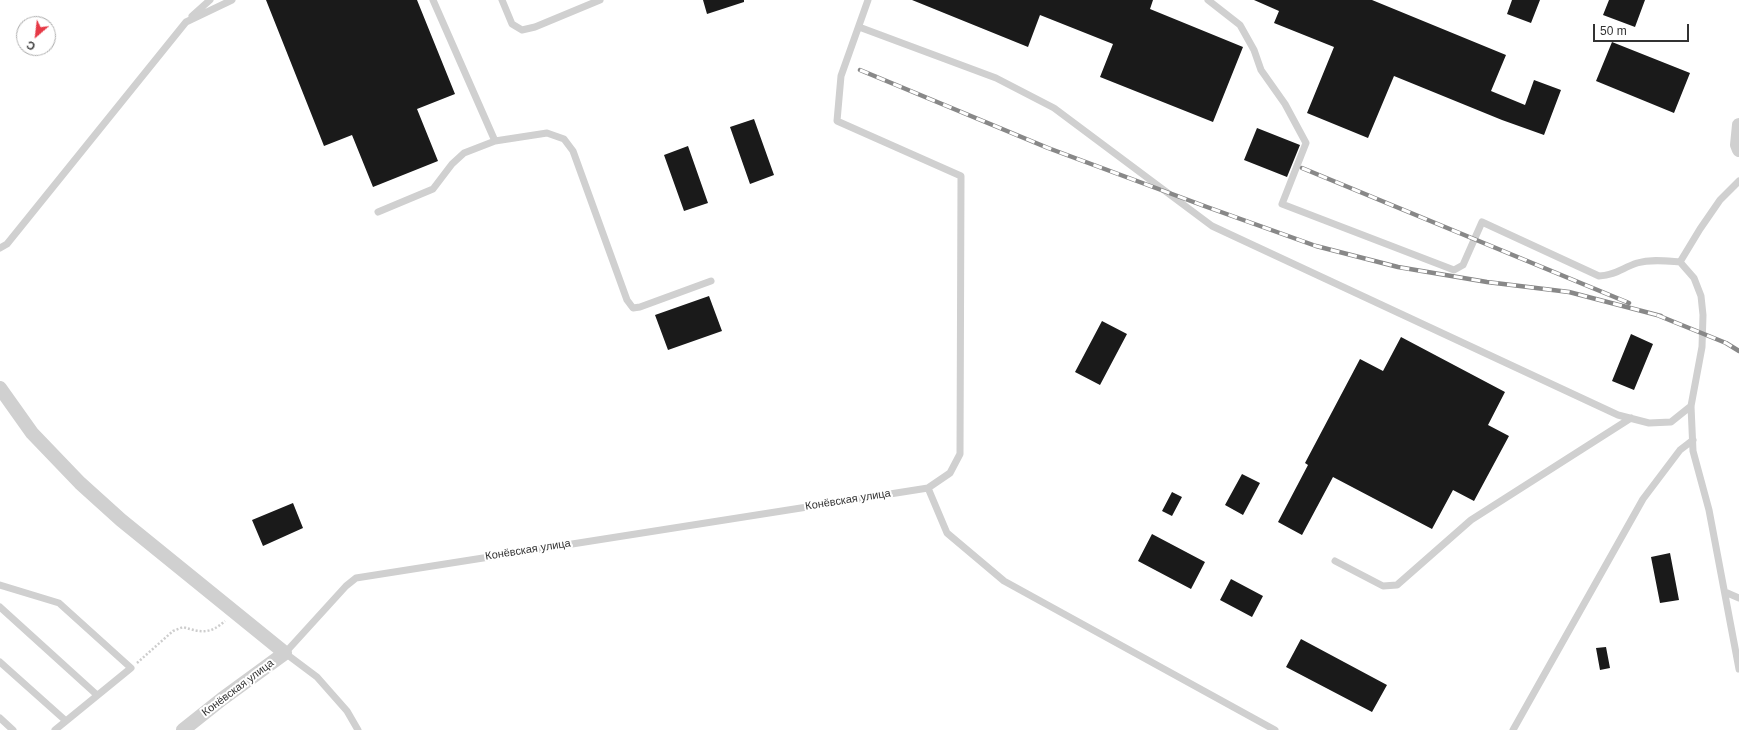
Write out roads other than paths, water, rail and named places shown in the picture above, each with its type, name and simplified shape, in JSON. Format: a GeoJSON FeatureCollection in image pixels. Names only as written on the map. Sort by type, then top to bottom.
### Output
{"type":"FeatureCollection","features":[{"type":"Feature","properties":{"kind":"street"},"geometry":{"type":"LineString","coordinates":[[1738,148],[1739,125]]}},
{"type":"Feature","properties":{"kind":"street"},"geometry":{"type":"LineString","coordinates":[[0,388],[32,433],[80,484],[120,520],[285,653]]}},
{"type":"Feature","properties":{"kind":"street","name":"Конёвская улица"},"geometry":{"type":"LineString","coordinates":[[184,730],[222,699],[285,653]]}},
{"type":"Feature","properties":{"kind":"lane"},"geometry":{"type":"LineString","coordinates":[[0,248],[7,244],[186,22],[210,0]]}},
{"type":"Feature","properties":{"kind":"lane"},"geometry":{"type":"LineString","coordinates":[[186,22],[232,0]]}},
{"type":"Feature","properties":{"kind":"lane"},"geometry":{"type":"LineString","coordinates":[[434,0],[495,141]]}},
{"type":"Feature","properties":{"kind":"lane"},"geometry":{"type":"LineString","coordinates":[[502,0],[512,24],[522,30],[535,27],[600,0]]}},
{"type":"Feature","properties":{"kind":"lane"},"geometry":{"type":"LineString","coordinates":[[868,0],[841,76],[837,121],[960,176],[960,454],[950,473],[928,488],[947,533],[1004,581],[1275,730]]}},
{"type":"Feature","properties":{"kind":"lane"},"geometry":{"type":"LineString","coordinates":[[1208,0],[1240,26],[1254,50],[1261,70],[1285,104],[1306,143],[1282,204],[1454,270],[1463,265],[1482,222],[1599,276],[1610,275],[1637,263],[1659,260],[1680,262],[1694,278],[1701,296],[1703,315],[1702,347],[1691,406],[1693,451],[1709,510],[1739,669]]}},
{"type":"Feature","properties":{"kind":"lane"},"geometry":{"type":"LineString","coordinates":[[859,27],[996,78],[1054,108],[1212,226],[1611,412],[1650,423],[1671,422],[1691,406]]}},
{"type":"Feature","properties":{"kind":"lane"},"geometry":{"type":"LineString","coordinates":[[378,212],[433,189],[452,164],[464,153],[495,141],[547,133],[564,139],[573,151],[627,300],[633,308],[640,307],[711,281]]}},
{"type":"Feature","properties":{"kind":"lane"},"geometry":{"type":"LineString","coordinates":[[1680,262],[1720,200],[1739,181]]}},
{"type":"Feature","properties":{"kind":"lane"},"geometry":{"type":"LineString","coordinates":[[1335,561],[1383,586],[1397,585],[1471,520],[1631,418]]}},
{"type":"Feature","properties":{"kind":"lane"},"geometry":{"type":"LineString","coordinates":[[1513,730],[1643,499],[1680,450],[1693,440]]}},
{"type":"Feature","properties":{"kind":"lane","name":"Конёвская улица"},"geometry":{"type":"LineString","coordinates":[[285,653],[346,586],[356,578],[928,488]]}},
{"type":"Feature","properties":{"kind":"lane"},"geometry":{"type":"LineString","coordinates":[[0,586],[59,603],[131,668],[54,730]]}},
{"type":"Feature","properties":{"kind":"lane"},"geometry":{"type":"LineString","coordinates":[[1725,592],[1739,598]]}},
{"type":"Feature","properties":{"kind":"lane"},"geometry":{"type":"LineString","coordinates":[[0,607],[97,695]]}},
{"type":"Feature","properties":{"kind":"lane"},"geometry":{"type":"LineString","coordinates":[[285,653],[318,677],[347,711],[358,730]]}},
{"type":"Feature","properties":{"kind":"lane"},"geometry":{"type":"LineString","coordinates":[[0,662],[66,721]]}},
{"type":"Feature","properties":{"kind":"lane"},"geometry":{"type":"LineString","coordinates":[[0,718],[13,730]]}},
{"type":"Feature","properties":{"kind":"railway"},"geometry":{"type":"LineString","coordinates":[[860,70],[1048,148],[1316,246],[1398,267],[1487,282],[1569,292],[1661,316]]}},
{"type":"Feature","properties":{"kind":"railway"},"geometry":{"type":"LineString","coordinates":[[1302,168],[1629,303]]}},
{"type":"Feature","properties":{"kind":"railway"},"geometry":{"type":"LineString","coordinates":[[1657,315],[1726,343],[1739,351]]}}]}
